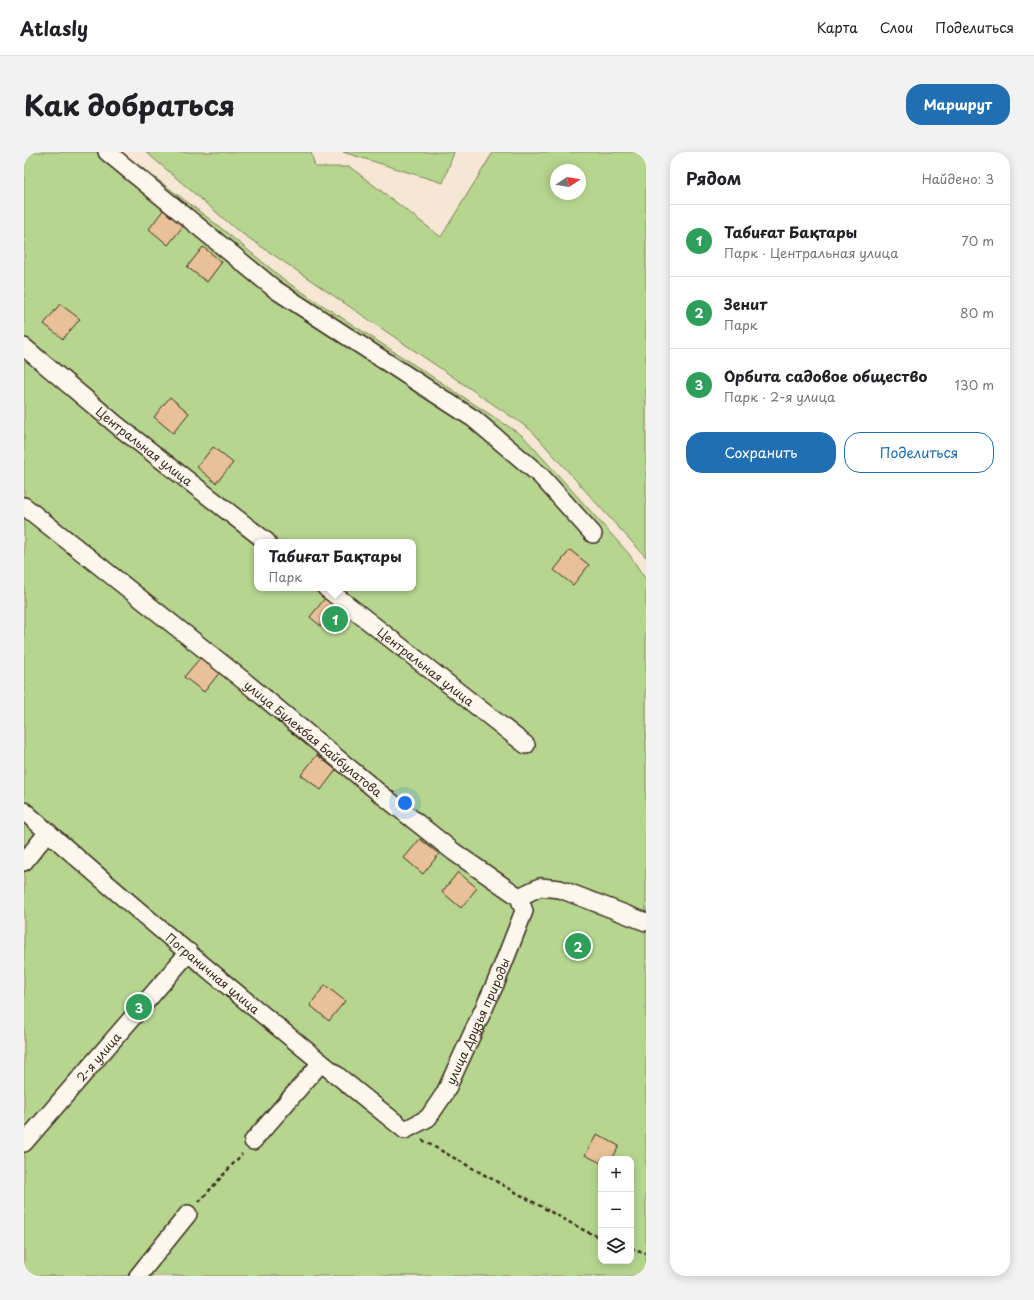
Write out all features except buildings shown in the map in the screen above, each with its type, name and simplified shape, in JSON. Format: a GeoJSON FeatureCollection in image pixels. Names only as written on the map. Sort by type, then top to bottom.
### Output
{"type":"FeatureCollection","features":[{"type":"Feature","properties":{"kind":"street"},"geometry":{"type":"LineString","coordinates":[[107,152],[276,290],[474,419],[540,476],[592,534]]}},
{"type":"Feature","properties":{"kind":"street","name":"Центральная улица"},"geometry":{"type":"LineString","coordinates":[[24,347],[118,426],[263,539]]}},
{"type":"Feature","properties":{"kind":"street","name":"улица Булекбая Байбулатова"},"geometry":{"type":"LineString","coordinates":[[24,506],[243,680],[454,852],[519,896]]}},
{"type":"Feature","properties":{"kind":"street","name":"Центральная улица"},"geometry":{"type":"LineString","coordinates":[[330,591],[526,744]]}},
{"type":"Feature","properties":{"kind":"street","name":"Пограничная улица"},"geometry":{"type":"LineString","coordinates":[[24,811],[320,1063],[405,1130]]}},
{"type":"Feature","properties":{"kind":"street"},"geometry":{"type":"LineString","coordinates":[[24,862],[48,832]]}},
{"type":"Feature","properties":{"kind":"street"},"geometry":{"type":"LineString","coordinates":[[519,896],[540,887],[560,889],[646,922]]}},
{"type":"Feature","properties":{"kind":"street","name":"улица Друзья природы"},"geometry":{"type":"LineString","coordinates":[[405,1130],[428,1118],[446,1093],[497,980],[524,911],[519,896]]}},
{"type":"Feature","properties":{"kind":"street","name":"2-я улица"},"geometry":{"type":"LineString","coordinates":[[24,1143],[189,952]]}},
{"type":"Feature","properties":{"kind":"street"},"geometry":{"type":"LineString","coordinates":[[253,1141],[320,1063]]}},
{"type":"Feature","properties":{"kind":"street"},"geometry":{"type":"LineString","coordinates":[[138,1276],[188,1214]]}},
{"type":"Feature","properties":{"kind":"path"},"geometry":{"type":"LineString","coordinates":[[405,1130],[587,1232],[598,1236]]}},
{"type":"Feature","properties":{"kind":"path"},"geometry":{"type":"LineString","coordinates":[[188,1214],[253,1141]]}},
{"type":"Feature","properties":{"kind":"path"},"geometry":{"type":"LineString","coordinates":[[634,1249],[646,1253]]}},
{"type":"Feature","properties":{"kind":"green space"},"geometry":{"type":"Polygon","coordinates":[[[24,152],[121,152],[216,224],[287,282],[523,436],[629,554],[646,580],[646,1276],[24,1276],[24,152]]]}},
{"type":"Feature","properties":{"kind":"green space"},"geometry":{"type":"Polygon","coordinates":[[[146,152],[311,152],[315,167],[350,167],[441,237],[492,152],[646,152],[646,557],[531,430],[237,230],[146,152]]]}},
{"type":"Feature","properties":{"kind":"green space"},"geometry":{"type":"Polygon","coordinates":[[[343,152],[454,152],[443,183],[343,152]]]}},
{"type":"Feature","properties":{"kind":"place","name":"Табиғат Бақтары"},"geometry":{"type":"Point","coordinates":[335,619]}},
{"type":"Feature","properties":{"kind":"place","name":"Зенит"},"geometry":{"type":"Point","coordinates":[578,946]}},
{"type":"Feature","properties":{"kind":"place","name":"Орбита садовое общество"},"geometry":{"type":"Point","coordinates":[139,1007]}}]}
